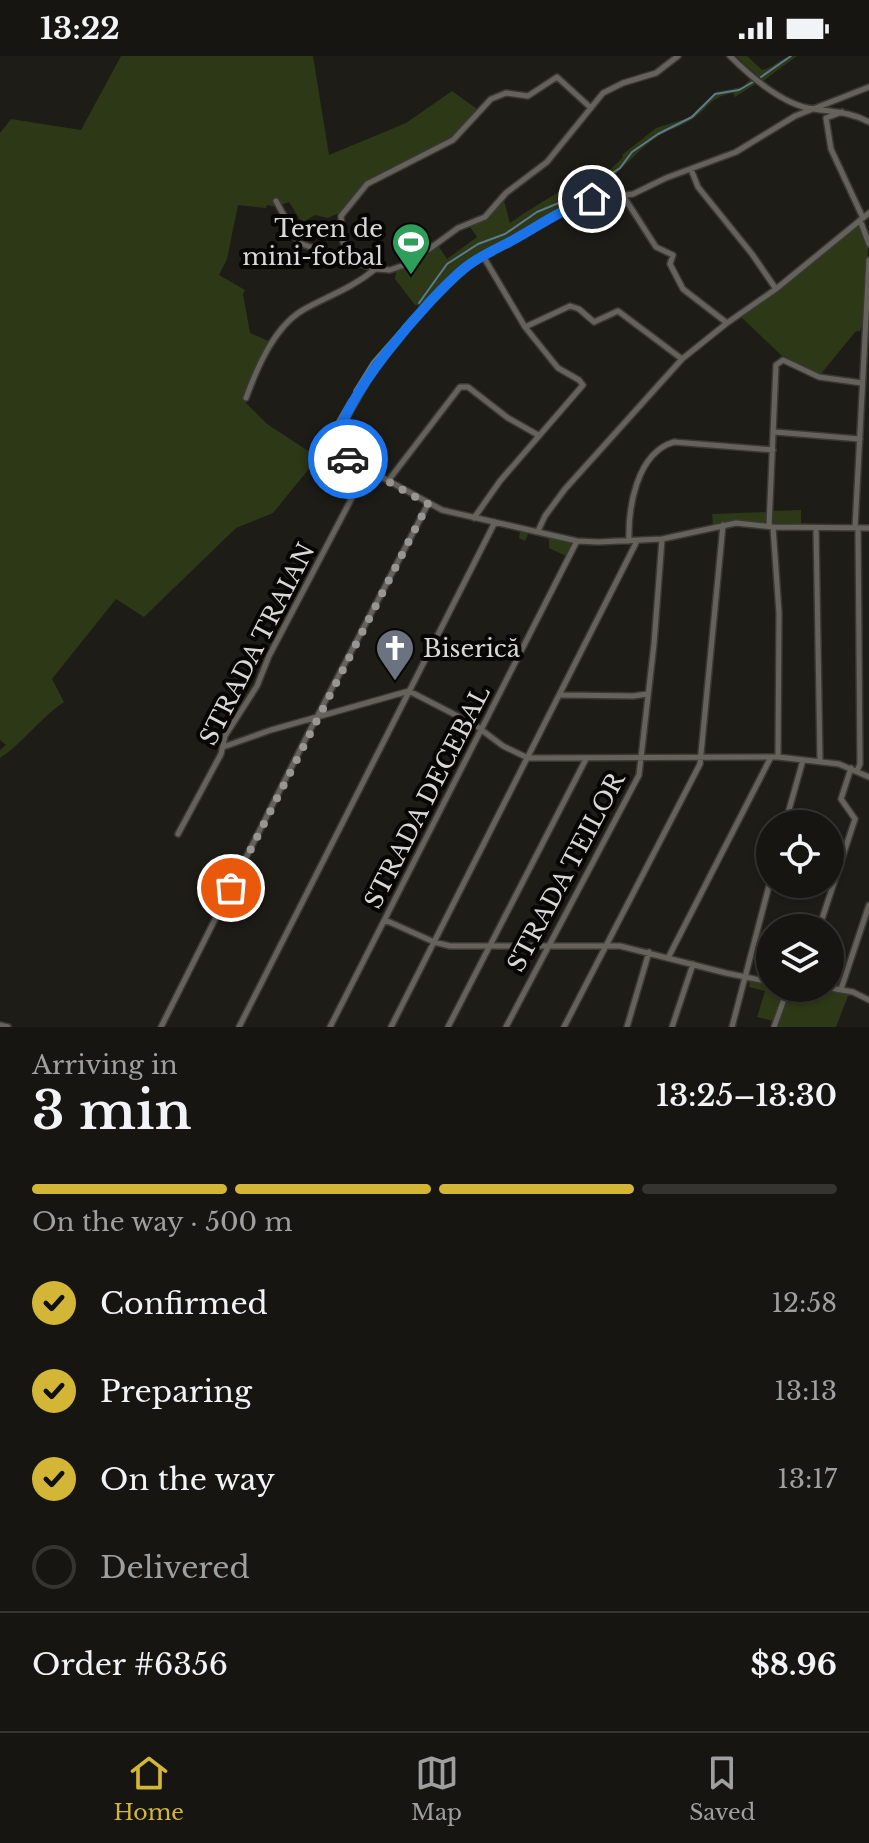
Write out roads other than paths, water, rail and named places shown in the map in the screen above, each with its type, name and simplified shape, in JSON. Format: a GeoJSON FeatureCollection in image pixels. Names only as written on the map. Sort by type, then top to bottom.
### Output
{"type":"FeatureCollection","features":[{"type":"Feature","properties":{"kind":"street"},"geometry":{"type":"LineString","coordinates":[[276,201],[299,243],[375,269],[390,270],[410,263],[458,228],[485,217],[506,193],[547,162],[610,88],[656,73],[678,56]]}},
{"type":"Feature","properties":{"kind":"street"},"geometry":{"type":"LineString","coordinates":[[730,56],[772,90],[798,104],[843,111],[869,122]]}},
{"type":"Feature","properties":{"kind":"street"},"geometry":{"type":"LineString","coordinates":[[352,262],[343,242],[341,216],[367,184],[453,140],[491,99],[506,93],[528,96],[557,77],[591,108]]}},
{"type":"Feature","properties":{"kind":"street"},"geometry":{"type":"LineString","coordinates":[[869,87],[785,122],[736,152],[624,197],[582,202],[483,256],[444,286],[377,364],[338,433],[337,450],[442,510],[577,541],[662,539],[743,522],[771,526],[869,528]]}},
{"type":"Feature","properties":{"kind":"street"},"geometry":{"type":"LineString","coordinates":[[843,111],[826,118],[828,137],[869,244]]}},
{"type":"Feature","properties":{"kind":"street"},"geometry":{"type":"LineString","coordinates":[[691,169],[698,187],[776,289]]}},
{"type":"Feature","properties":{"kind":"street"},"geometry":{"type":"LineString","coordinates":[[624,197],[656,247],[673,255],[670,264],[683,289],[727,323]]}},
{"type":"Feature","properties":{"kind":"street"},"geometry":{"type":"LineString","coordinates":[[537,532],[565,489],[682,359],[776,289],[869,213]]}},
{"type":"Feature","properties":{"kind":"street"},"geometry":{"type":"LineString","coordinates":[[474,518],[500,481],[583,385],[558,368],[525,327],[483,256]]}},
{"type":"Feature","properties":{"kind":"street"},"geometry":{"type":"LineString","coordinates":[[824,914],[855,819],[841,799],[854,770],[860,764],[857,528],[869,260]]}},
{"type":"Feature","properties":{"kind":"street"},"geometry":{"type":"LineString","coordinates":[[246,398],[256,372],[291,319],[356,284],[375,269]]}},
{"type":"Feature","properties":{"kind":"street"},"geometry":{"type":"LineString","coordinates":[[525,327],[570,306],[579,309],[594,322],[618,311],[682,359]]}},
{"type":"Feature","properties":{"kind":"street"},"geometry":{"type":"LineString","coordinates":[[668,958],[775,757],[779,613],[771,526],[779,361],[793,364],[819,377],[862,383]]}},
{"type":"Feature","properties":{"kind":"street"},"geometry":{"type":"LineString","coordinates":[[388,481],[455,390],[463,386],[538,435]]}},
{"type":"Feature","properties":{"kind":"street"},"geometry":{"type":"LineString","coordinates":[[775,432],[860,439]]}},
{"type":"Feature","properties":{"kind":"street"},"geometry":{"type":"LineString","coordinates":[[629,541],[629,518],[638,482],[652,458],[665,445],[674,442],[773,450]]}},
{"type":"Feature","properties":{"kind":"street","name":"STRADA TRAIAN"},"geometry":{"type":"LineString","coordinates":[[178,834],[223,747],[225,736],[257,686],[269,656],[367,469]]}},
{"type":"Feature","properties":{"kind":"street"},"geometry":{"type":"LineString","coordinates":[[161,1027],[428,504]]}},
{"type":"Feature","properties":{"kind":"street"},"geometry":{"type":"LineString","coordinates":[[239,1027],[474,569],[495,522]]}},
{"type":"Feature","properties":{"kind":"street"},"geometry":{"type":"LineString","coordinates":[[564,1027],[702,758],[723,525]]}},
{"type":"Feature","properties":{"kind":"street"},"geometry":{"type":"LineString","coordinates":[[816,528],[820,761]]}},
{"type":"Feature","properties":{"kind":"street","name":"STRADA TEILOR"},"geometry":{"type":"LineString","coordinates":[[506,1027],[639,775],[662,539]]}},
{"type":"Feature","properties":{"kind":"street","name":"STRADA DECEBAL"},"geometry":{"type":"LineString","coordinates":[[330,1027],[577,541]]}},
{"type":"Feature","properties":{"kind":"street"},"geometry":{"type":"LineString","coordinates":[[391,1027],[637,541]]}},
{"type":"Feature","properties":{"kind":"street"},"geometry":{"type":"LineString","coordinates":[[223,747],[409,691],[528,758],[775,757],[820,761],[869,777]]}},
{"type":"Feature","properties":{"kind":"street"},"geometry":{"type":"LineString","coordinates":[[561,695],[647,694]]}},
{"type":"Feature","properties":{"kind":"street"},"geometry":{"type":"LineString","coordinates":[[448,1027],[586,759]]}},
{"type":"Feature","properties":{"kind":"street"},"geometry":{"type":"LineString","coordinates":[[789,810],[803,760]]}},
{"type":"Feature","properties":{"kind":"street"},"geometry":{"type":"LineString","coordinates":[[732,1027],[766,898]]}},
{"type":"Feature","properties":{"kind":"street"},"geometry":{"type":"LineString","coordinates":[[844,980],[869,905]]}},
{"type":"Feature","properties":{"kind":"street"},"geometry":{"type":"LineString","coordinates":[[385,920],[450,946],[606,946],[649,952],[756,979]]}},
{"type":"Feature","properties":{"kind":"street"},"geometry":{"type":"LineString","coordinates":[[627,1027],[649,952]]}},
{"type":"Feature","properties":{"kind":"street"},"geometry":{"type":"LineString","coordinates":[[672,1027],[693,964]]}},
{"type":"Feature","properties":{"kind":"street"},"geometry":{"type":"LineString","coordinates":[[844,990],[869,1000]]}},
{"type":"Feature","properties":{"kind":"street"},"geometry":{"type":"LineString","coordinates":[[774,1027],[783,1002]]}},
{"type":"Feature","properties":{"kind":"street"},"geometry":{"type":"LineString","coordinates":[[0,1025],[8,1027]]}},
{"type":"Feature","properties":{"kind":"waterway"},"geometry":{"type":"LineString","coordinates":[[761,77],[791,56]]}},
{"type":"Feature","properties":{"kind":"waterway"},"geometry":{"type":"LineString","coordinates":[[419,303],[447,264],[478,244],[505,234],[537,212],[585,192],[620,168],[632,152],[658,134],[692,117],[715,94],[739,90],[753,82]]}},
{"type":"Feature","properties":{"kind":"waterway"},"geometry":{"type":"LineString","coordinates":[[354,391],[372,362],[416,312]]}},
{"type":"Feature","properties":{"kind":"waterway"},"geometry":{"type":"LineString","coordinates":[[323,446],[350,399]]}},
{"type":"Feature","properties":{"kind":"place","name":"Teren de mini-fotbal"},"geometry":{"type":"Point","coordinates":[411,276]}},
{"type":"Feature","properties":{"kind":"place","name":"Biserică"},"geometry":{"type":"Point","coordinates":[395,682]}}]}
